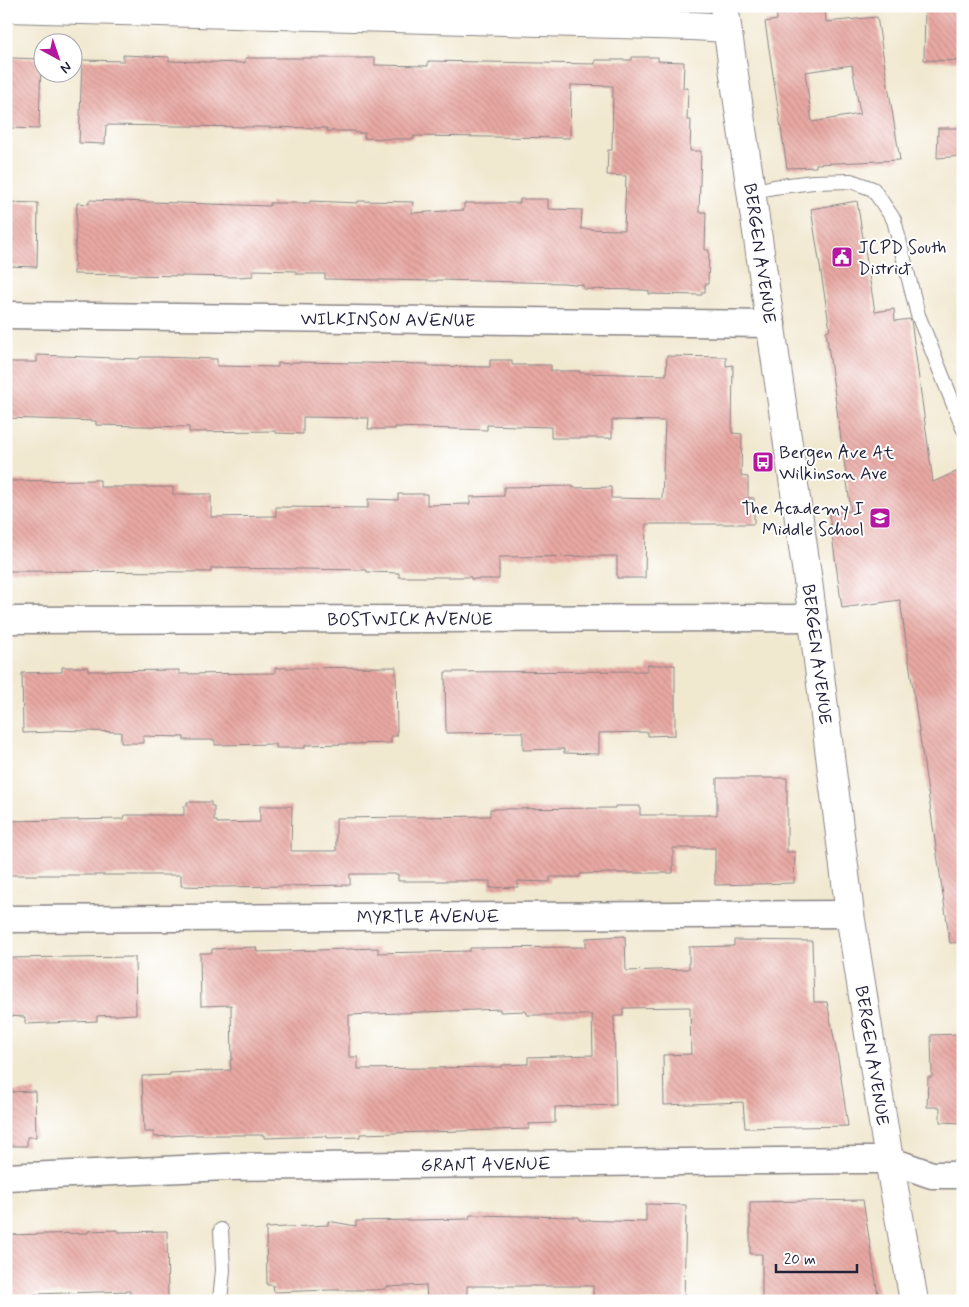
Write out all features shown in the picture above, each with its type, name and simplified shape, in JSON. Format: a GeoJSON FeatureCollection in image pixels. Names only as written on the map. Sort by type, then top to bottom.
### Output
{"type":"FeatureCollection","features":[{"type":"Feature","properties":{"kind":"street"},"geometry":{"type":"LineString","coordinates":[[6,8],[693,26],[726,17]]}},
{"type":"Feature","properties":{"kind":"street","name":"BERGEN AVENUE"},"geometry":{"type":"LineString","coordinates":[[726,17],[772,324],[850,914],[889,1160],[914,1301]]}},
{"type":"Feature","properties":{"kind":"street","name":"WILKINSON AVENUE"},"geometry":{"type":"LineString","coordinates":[[6,316],[772,324]]}},
{"type":"Feature","properties":{"kind":"street","name":"BOSTWICK AVENUE"},"geometry":{"type":"LineString","coordinates":[[6,620],[812,618]]}},
{"type":"Feature","properties":{"kind":"street","name":"MYRTLE AVENUE"},"geometry":{"type":"LineString","coordinates":[[6,919],[850,914]]}},
{"type":"Feature","properties":{"kind":"street","name":"GRANT AVENUE"},"geometry":{"type":"LineString","coordinates":[[6,1177],[218,1167],[889,1160],[932,1176],[963,1175]]}},
{"type":"Feature","properties":{"kind":"lane"},"geometry":{"type":"LineString","coordinates":[[751,192],[794,184],[832,181],[851,181],[873,189],[894,220],[918,315],[963,428]]}},
{"type":"Feature","properties":{"kind":"lane"},"geometry":{"type":"LineString","coordinates":[[220,1301],[223,1270],[221,1230]]}},
{"type":"Feature","properties":{"kind":"building"},"geometry":{"type":"Polygon","coordinates":[[[776,6],[825,6],[826,22],[877,17],[900,160],[816,164],[816,167],[787,168],[765,22],[777,20],[776,6]],[[852,65],[805,72],[812,122],[860,114],[852,65]]]}},
{"type":"Feature","properties":{"kind":"building"},"geometry":{"type":"Polygon","coordinates":[[[925,6],[963,6],[963,61],[924,60],[925,6]]]}},
{"type":"Feature","properties":{"kind":"building"},"geometry":{"type":"Polygon","coordinates":[[[123,55],[169,57],[169,61],[245,63],[245,58],[375,58],[375,65],[428,66],[428,61],[595,64],[595,60],[632,60],[632,57],[658,57],[658,61],[684,62],[683,88],[688,88],[687,120],[691,120],[690,151],[701,151],[699,212],[706,212],[705,250],[709,250],[708,284],[705,284],[705,292],[702,292],[702,295],[649,294],[649,291],[644,290],[583,289],[583,285],[564,283],[325,279],[325,274],[296,274],[296,271],[253,270],[253,276],[238,277],[74,274],[77,203],[89,204],[89,200],[270,206],[270,203],[310,203],[310,201],[358,203],[358,201],[413,202],[412,213],[464,210],[464,203],[520,203],[520,199],[548,199],[548,209],[582,210],[581,229],[624,230],[626,176],[607,175],[608,150],[612,150],[613,86],[571,85],[570,138],[414,136],[414,139],[386,139],[364,138],[365,133],[327,131],[327,128],[106,125],[105,144],[79,143],[82,60],[124,61],[123,55]]]}},
{"type":"Feature","properties":{"kind":"building"},"geometry":{"type":"Polygon","coordinates":[[[11,58],[32,59],[32,82],[40,82],[39,129],[9,128],[11,58]]]}},
{"type":"Feature","properties":{"kind":"building"},"geometry":{"type":"Polygon","coordinates":[[[938,128],[963,128],[963,156],[937,158],[938,128]]]}},
{"type":"Feature","properties":{"kind":"building"},"geometry":{"type":"Polygon","coordinates":[[[857,201],[875,312],[894,309],[895,321],[911,320],[933,482],[963,469],[963,942],[950,943],[900,600],[842,608],[829,514],[851,511],[826,331],[830,330],[811,209],[857,201]]]}},
{"type":"Feature","properties":{"kind":"building"},"geometry":{"type":"Polygon","coordinates":[[[6,202],[38,203],[37,267],[6,266],[6,202]]]}},
{"type":"Feature","properties":{"kind":"building"},"geometry":{"type":"Polygon","coordinates":[[[37,355],[139,359],[140,357],[159,357],[217,359],[217,366],[278,367],[278,363],[291,364],[291,362],[490,367],[490,360],[512,360],[512,365],[551,365],[551,371],[666,375],[667,356],[726,357],[726,366],[733,365],[732,433],[742,434],[741,476],[748,477],[748,498],[754,498],[754,524],[646,524],[645,578],[617,578],[617,556],[499,557],[499,579],[399,577],[399,573],[367,572],[367,570],[211,568],[211,572],[6,571],[6,481],[100,480],[100,487],[173,487],[173,494],[211,494],[211,517],[276,516],[276,507],[368,508],[368,499],[398,500],[398,494],[427,494],[427,505],[470,504],[470,497],[504,496],[504,487],[611,487],[611,498],[662,499],[665,421],[612,420],[612,438],[551,438],[551,427],[487,425],[487,430],[395,427],[395,429],[368,429],[369,418],[303,417],[303,434],[276,433],[276,431],[189,432],[189,427],[96,425],[96,421],[6,418],[6,362],[37,362],[37,355]]]}},
{"type":"Feature","properties":{"kind":"building"},"geometry":{"type":"Polygon","coordinates":[[[647,665],[675,665],[675,735],[648,736],[648,732],[599,733],[599,754],[564,753],[564,749],[523,750],[523,732],[446,733],[445,672],[647,671],[647,665]]]}},
{"type":"Feature","properties":{"kind":"building"},"geometry":{"type":"Polygon","coordinates":[[[62,667],[88,667],[88,671],[179,670],[179,674],[275,673],[275,668],[396,667],[397,736],[391,736],[391,743],[305,745],[305,748],[276,748],[276,744],[215,745],[215,740],[184,740],[184,737],[143,736],[143,743],[121,743],[121,732],[53,730],[53,732],[23,733],[22,673],[62,672],[62,667]]]}},
{"type":"Feature","properties":{"kind":"building"},"geometry":{"type":"Polygon","coordinates":[[[717,778],[787,778],[787,852],[795,852],[794,883],[715,885],[715,848],[673,848],[673,873],[580,874],[580,877],[550,877],[550,882],[518,881],[518,887],[490,888],[490,881],[398,881],[398,874],[350,874],[350,885],[221,887],[181,886],[181,875],[6,875],[6,821],[124,819],[125,815],[184,815],[184,806],[187,806],[187,802],[211,802],[211,806],[214,806],[214,821],[217,821],[217,823],[260,822],[260,806],[292,806],[291,851],[336,851],[336,818],[490,816],[490,809],[615,808],[615,806],[640,806],[640,815],[717,815],[717,778]]]}},
{"type":"Feature","properties":{"kind":"building"},"geometry":{"type":"Polygon","coordinates":[[[625,936],[626,971],[689,969],[689,947],[734,946],[734,940],[812,941],[814,1002],[827,1002],[848,1126],[745,1128],[743,1102],[664,1105],[663,1055],[691,1054],[690,1007],[623,1008],[623,1016],[614,1016],[616,1105],[555,1107],[555,1123],[529,1124],[529,1129],[360,1134],[360,1137],[327,1138],[327,1136],[264,1138],[264,1135],[154,1137],[154,1132],[144,1132],[142,1076],[231,1070],[231,1005],[201,1006],[200,953],[212,953],[212,949],[256,947],[257,952],[378,948],[378,953],[470,951],[470,948],[586,947],[586,938],[625,936]],[[500,1009],[349,1015],[349,1057],[358,1057],[358,1069],[502,1067],[502,1065],[528,1064],[528,1057],[593,1055],[592,1015],[527,1015],[526,1011],[500,1012],[500,1009]]]}},
{"type":"Feature","properties":{"kind":"building"},"geometry":{"type":"Polygon","coordinates":[[[135,957],[136,1014],[97,1016],[97,1021],[25,1024],[25,1017],[6,1016],[6,958],[135,957]]]}},
{"type":"Feature","properties":{"kind":"building"},"geometry":{"type":"Polygon","coordinates":[[[963,1034],[963,1123],[940,1122],[940,1107],[927,1107],[928,1077],[932,1077],[931,1035],[963,1034]]]}},
{"type":"Feature","properties":{"kind":"building"},"geometry":{"type":"Polygon","coordinates":[[[35,1091],[36,1137],[27,1137],[27,1146],[6,1146],[6,1092],[35,1091]]]}},
{"type":"Feature","properties":{"kind":"building"},"geometry":{"type":"Polygon","coordinates":[[[863,1200],[879,1301],[762,1301],[762,1254],[750,1254],[750,1202],[863,1200]]]}},
{"type":"Feature","properties":{"kind":"building"},"geometry":{"type":"Polygon","coordinates":[[[646,1204],[686,1205],[684,1301],[593,1301],[593,1286],[467,1286],[467,1301],[427,1301],[426,1285],[386,1287],[386,1289],[373,1290],[274,1292],[273,1285],[267,1285],[266,1228],[328,1225],[328,1221],[356,1226],[356,1221],[469,1219],[470,1215],[579,1217],[579,1220],[646,1222],[646,1204]]]}},
{"type":"Feature","properties":{"kind":"building"},"geometry":{"type":"Polygon","coordinates":[[[118,1230],[118,1232],[167,1231],[168,1301],[130,1301],[130,1291],[35,1294],[35,1301],[6,1301],[6,1235],[88,1233],[88,1231],[118,1230]]]}},
{"type":"Feature","properties":{"kind":"place","name":"JCPD South District"},"geometry":{"type":"Point","coordinates":[842,257]}},
{"type":"Feature","properties":{"kind":"place","name":"Bergen Ave At Wilkinson Ave"},"geometry":{"type":"Point","coordinates":[763,462]}},
{"type":"Feature","properties":{"kind":"place","name":"The Academy I Middle School"},"geometry":{"type":"Point","coordinates":[880,518]}}]}
